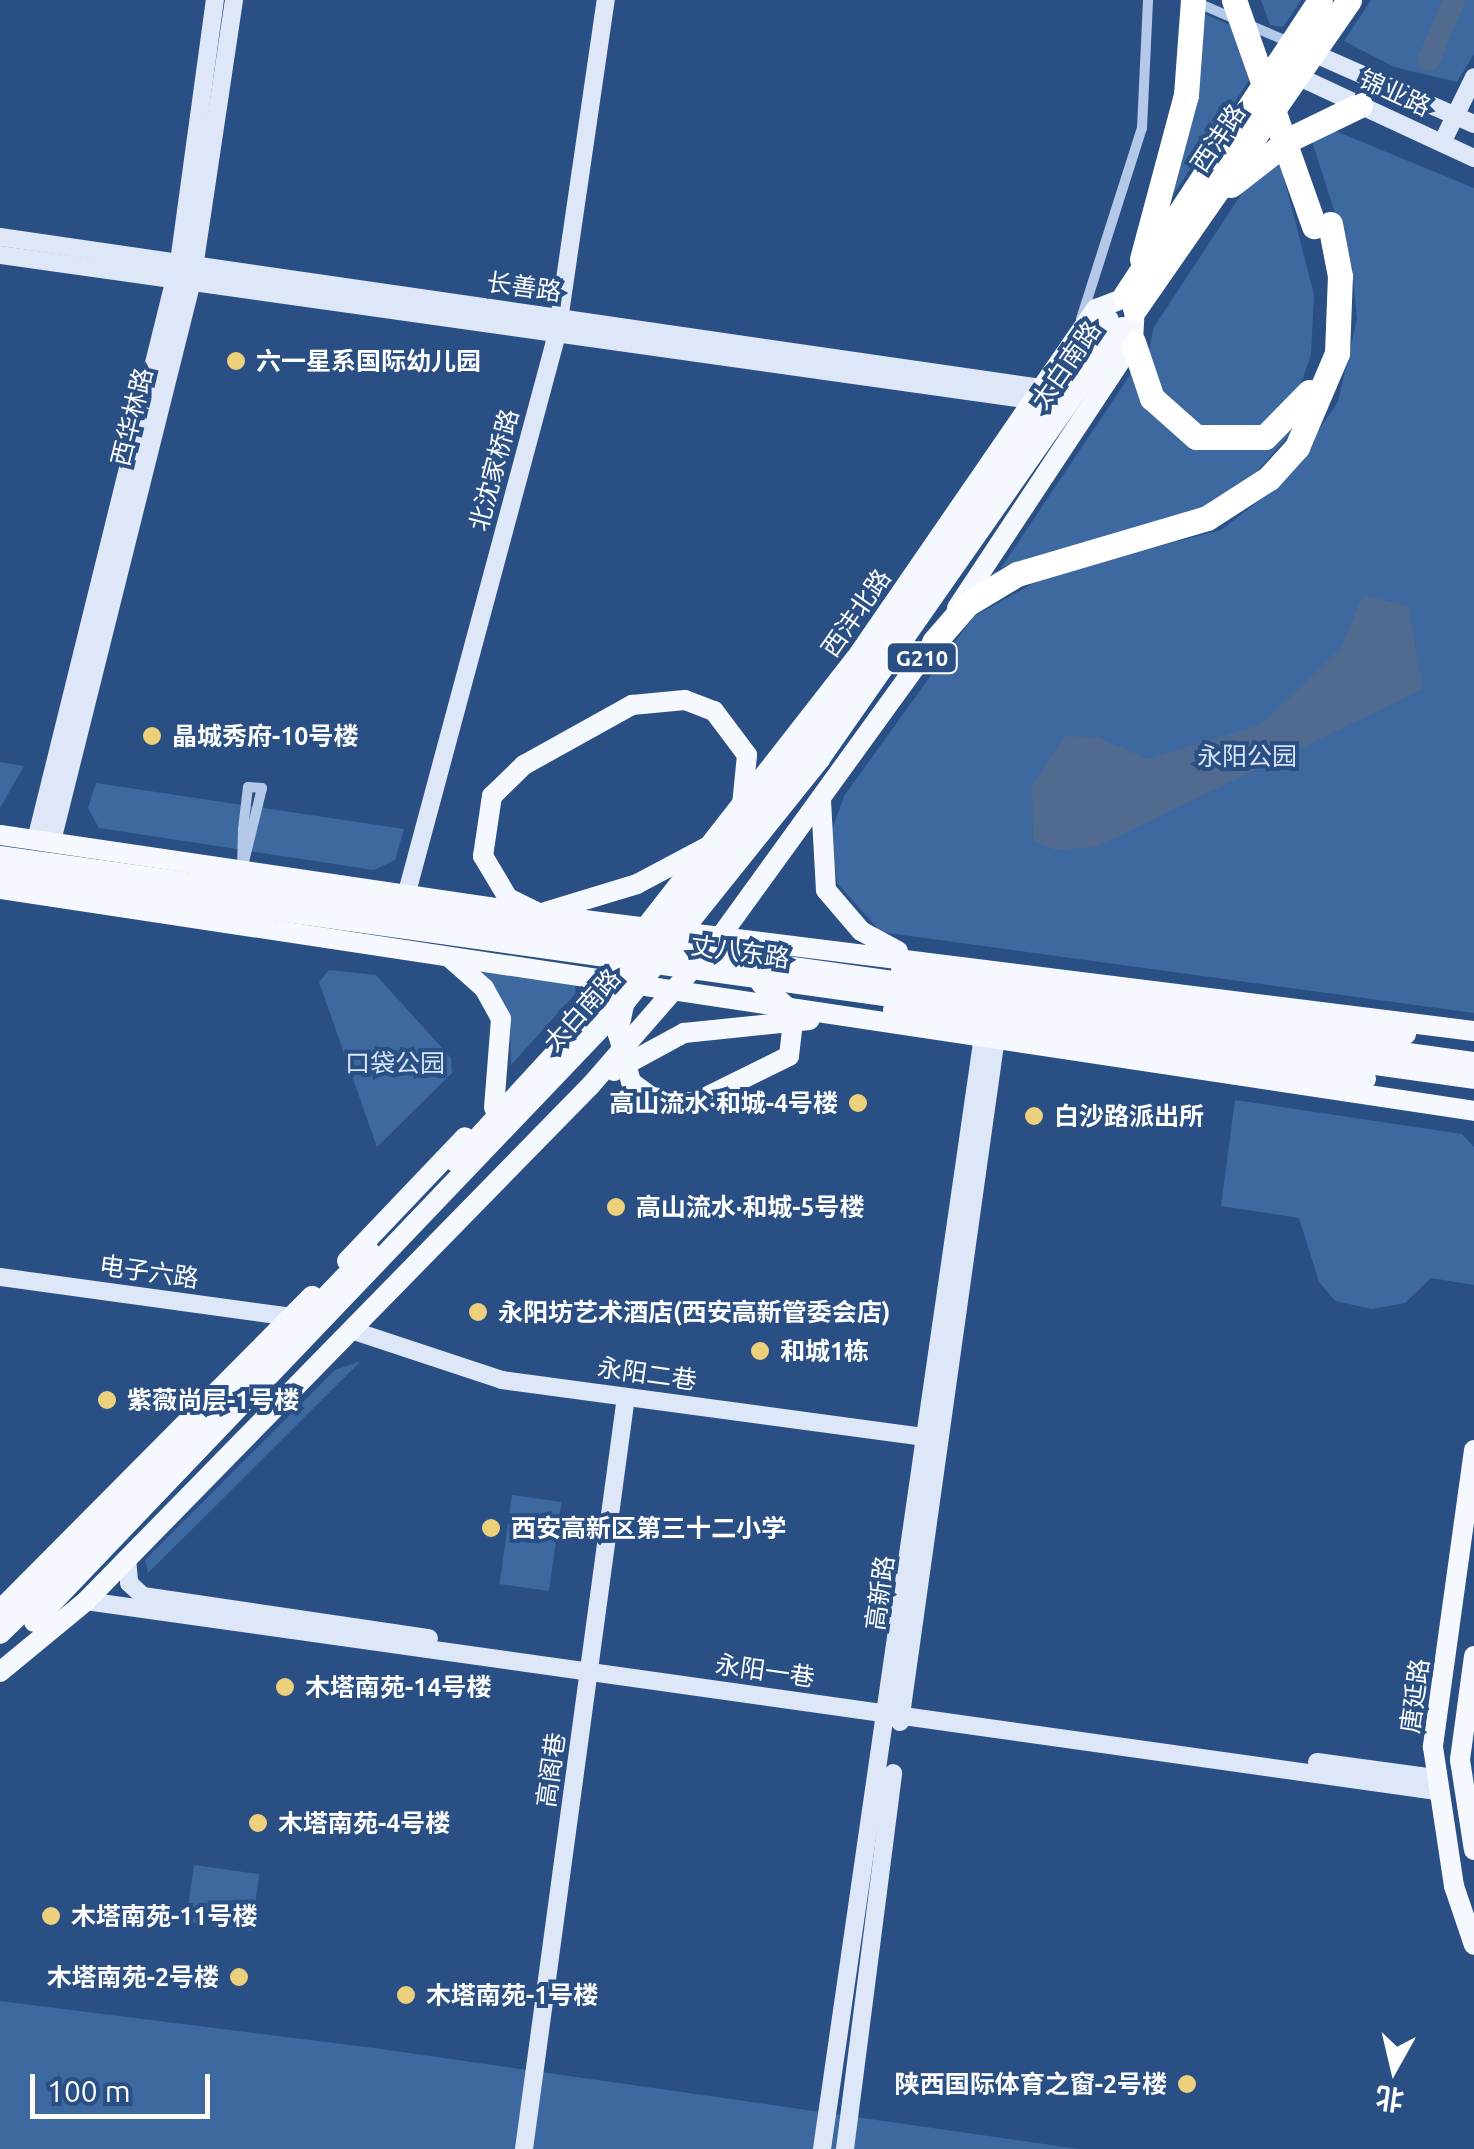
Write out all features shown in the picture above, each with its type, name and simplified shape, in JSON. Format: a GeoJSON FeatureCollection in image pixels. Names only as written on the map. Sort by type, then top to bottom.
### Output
{"type":"FeatureCollection","features":[{"type":"Feature","properties":{"kind":"highway"},"geometry":{"type":"LineString","coordinates":[[1198,3],[1182,114],[1126,312],[1152,398],[1196,437],[1242,442],[1285,427],[1302,408],[1324,342],[1328,300],[1322,225],[1234,0]]}},
{"type":"Feature","properties":{"kind":"highway"},"geometry":{"type":"LineString","coordinates":[[934,642],[967,604],[1017,574],[1207,518],[1269,478],[1297,447],[1337,353],[1340,276],[1248,0]]}},
{"type":"Feature","properties":{"kind":"highway","name":"西沣路"},"geometry":{"type":"LineString","coordinates":[[1126,312],[1212,201],[1295,75],[1320,0]]}},
{"type":"Feature","properties":{"kind":"highway","name":"西沣路"},"geometry":{"type":"LineString","coordinates":[[1126,312],[1304,49],[1349,0]]}},
{"type":"Feature","properties":{"kind":"highway"},"geometry":{"type":"LineString","coordinates":[[1212,201],[1290,139],[1360,104]]}},
{"type":"Feature","properties":{"kind":"main road","name":"西沣北路"},"geometry":{"type":"LineString","coordinates":[[609,980],[729,840],[1096,310],[1126,312]]}},
{"type":"Feature","properties":{"kind":"main road","name":"G210"},"geometry":{"type":"LineString","coordinates":[[675,990],[720,937],[934,642],[1126,312]]}},
{"type":"Feature","properties":{"kind":"main road","name":"太白南路"},"geometry":{"type":"LineString","coordinates":[[0,1660],[29,1617],[660,938],[729,840],[1126,312]]}},
{"type":"Feature","properties":{"kind":"main road","name":"太白南路"},"geometry":{"type":"LineString","coordinates":[[0,1634],[29,1617],[624,1004],[820,759],[1126,312]]}},
{"type":"Feature","properties":{"kind":"main road"},"geometry":{"type":"LineString","coordinates":[[536,914],[636,884],[729,840],[747,755],[714,711],[686,700],[632,705],[524,765],[484,815],[491,878],[546,920],[603,938]]}},
{"type":"Feature","properties":{"kind":"main road"},"geometry":{"type":"LineString","coordinates":[[821,798],[826,890],[861,931],[908,957]]}},
{"type":"Feature","properties":{"kind":"main road"},"geometry":{"type":"LineString","coordinates":[[0,835],[536,914],[908,957],[1464,1029]]}},
{"type":"Feature","properties":{"kind":"main road","name":"丈八东路"},"geometry":{"type":"LineString","coordinates":[[0,856],[603,938],[776,974],[1474,1079]]}},
{"type":"Feature","properties":{"kind":"main road","name":"丈八东路"},"geometry":{"type":"LineString","coordinates":[[0,872],[735,976],[776,974],[1474,1062]]}},
{"type":"Feature","properties":{"kind":"main road"},"geometry":{"type":"LineString","coordinates":[[0,889],[675,990],[989,1044],[1474,1111]]}},
{"type":"Feature","properties":{"kind":"main road"},"geometry":{"type":"LineString","coordinates":[[448,955],[484,988],[501,1019],[494,1108]]}},
{"type":"Feature","properties":{"kind":"main road"},"geometry":{"type":"LineString","coordinates":[[776,974],[948,973],[1406,1034],[1464,1029]]}},
{"type":"Feature","properties":{"kind":"main road"},"geometry":{"type":"LineString","coordinates":[[776,974],[944,1022],[1366,1079],[1432,1105]]}},
{"type":"Feature","properties":{"kind":"main road"},"geometry":{"type":"LineString","coordinates":[[624,1004],[618,1034],[631,1082],[652,1098],[694,1104],[770,1070],[796,1042],[784,999],[735,976]]}},
{"type":"Feature","properties":{"kind":"main road","name":"太白南路"},"geometry":{"type":"LineString","coordinates":[[0,1610],[292,1317],[494,1108],[609,980]]}},
{"type":"Feature","properties":{"kind":"main road"},"geometry":{"type":"LineString","coordinates":[[0,1672],[86,1602],[591,1085],[675,990]]}},
{"type":"Feature","properties":{"kind":"main road"},"geometry":{"type":"LineString","coordinates":[[591,1085],[684,1033],[852,1020]]}},
{"type":"Feature","properties":{"kind":"main road","name":"唐延路"},"geometry":{"type":"LineString","coordinates":[[1474,1450],[1436,1785],[1474,1945]]}},
{"type":"Feature","properties":{"kind":"main road"},"geometry":{"type":"LineString","coordinates":[[1474,1656],[1460,1760],[1474,1850]]}},
{"type":"Feature","properties":{"kind":"street","name":"西华林路"},"geometry":{"type":"LineString","coordinates":[[185,272],[214,0]]}},
{"type":"Feature","properties":{"kind":"street","name":"西华林路"},"geometry":{"type":"LineString","coordinates":[[44,840],[185,272],[234,0]]}},
{"type":"Feature","properties":{"kind":"street","name":"北沈家桥路"},"geometry":{"type":"LineString","coordinates":[[395,947],[558,326],[606,0]]}},
{"type":"Feature","properties":{"kind":"street"},"geometry":{"type":"LineString","coordinates":[[1072,344],[1135,159],[1148,0]]}},
{"type":"Feature","properties":{"kind":"street"},"geometry":{"type":"LineString","coordinates":[[1198,3],[1304,49]]}},
{"type":"Feature","properties":{"kind":"street","name":"锦业路"},"geometry":{"type":"LineString","coordinates":[[1304,49],[1474,124]]}},
{"type":"Feature","properties":{"kind":"street","name":"锦业路"},"geometry":{"type":"LineString","coordinates":[[1295,75],[1474,158]]}},
{"type":"Feature","properties":{"kind":"street"},"geometry":{"type":"LineString","coordinates":[[1442,143],[1474,77]]}},
{"type":"Feature","properties":{"kind":"street","name":"长善路"},"geometry":{"type":"LineString","coordinates":[[0,236],[185,272],[1036,394]]}},
{"type":"Feature","properties":{"kind":"street","name":"长善路"},"geometry":{"type":"LineString","coordinates":[[0,255],[185,272]]}},
{"type":"Feature","properties":{"kind":"street"},"geometry":{"type":"LineString","coordinates":[[248,787],[262,788],[258,832],[242,870],[248,787]]}},
{"type":"Feature","properties":{"kind":"street","name":"高新路"},"geometry":{"type":"LineString","coordinates":[[822,2149],[895,1709],[989,1044]]}},
{"type":"Feature","properties":{"kind":"street","name":"电子六路"},"geometry":{"type":"LineString","coordinates":[[0,1277],[292,1317]]}},
{"type":"Feature","properties":{"kind":"street","name":"永阳二巷"},"geometry":{"type":"LineString","coordinates":[[354,1330],[461,1371],[934,1439]]}},
{"type":"Feature","properties":{"kind":"street","name":"高阁巷"},"geometry":{"type":"LineString","coordinates":[[524,2149],[626,1397]]}},
{"type":"Feature","properties":{"kind":"street","name":"永阳一巷"},"geometry":{"type":"LineString","coordinates":[[127,1558],[129,1583],[143,1596],[591,1667]]}},
{"type":"Feature","properties":{"kind":"street","name":"永阳一巷"},"geometry":{"type":"LineString","coordinates":[[86,1602],[591,1667],[1436,1785]]}},
{"type":"Feature","properties":{"kind":"street","name":"高新路"},"geometry":{"type":"LineString","coordinates":[[845,2149],[895,1709]]}},
{"type":"Feature","properties":{"kind":"green space"},"geometry":{"type":"Polygon","coordinates":[[[1261,0],[1301,0],[1283,27],[1270,25],[1261,0]]]}},
{"type":"Feature","properties":{"kind":"green space"},"geometry":{"type":"Polygon","coordinates":[[[1371,0],[1474,0],[1474,54],[1457,82],[1394,67],[1344,41],[1371,0]]]}},
{"type":"Feature","properties":{"kind":"green space"},"geometry":{"type":"Polygon","coordinates":[[[1205,14],[1230,25],[1250,79],[1173,195],[1205,14]]]}},
{"type":"Feature","properties":{"kind":"green space","name":"永阳公园"},"geometry":{"type":"Polygon","coordinates":[[[1328,128],[1474,188],[1474,1013],[881,932],[837,883],[831,833],[844,796],[973,617],[1048,575],[1221,530],[1282,483],[1338,402],[1357,319],[1352,267],[1311,138],[1328,128]]]}},
{"type":"Feature","properties":{"kind":"green space"},"geometry":{"type":"Polygon","coordinates":[[[1279,158],[1314,295],[1311,355],[1293,406],[1269,428],[1208,433],[1161,400],[1149,350],[1154,327],[1248,184],[1279,158]]]}},
{"type":"Feature","properties":{"kind":"green space"},"geometry":{"type":"Polygon","coordinates":[[[1134,369],[1160,418],[1267,443],[1295,428],[1250,480],[1202,514],[1001,568],[1134,369]]]}},
{"type":"Feature","properties":{"kind":"green space"},"geometry":{"type":"Polygon","coordinates":[[[0,762],[24,766],[0,808],[0,762]]]}},
{"type":"Feature","properties":{"kind":"green space"},"geometry":{"type":"Polygon","coordinates":[[[96,783],[404,829],[395,860],[374,870],[99,828],[88,808],[96,783]]]}},
{"type":"Feature","properties":{"kind":"green space"},"geometry":{"type":"Polygon","coordinates":[[[475,968],[574,980],[576,993],[511,1065],[510,1025],[475,968]]]}},
{"type":"Feature","properties":{"kind":"green space","name":"口袋公园"},"geometry":{"type":"Polygon","coordinates":[[[329,970],[376,975],[451,1058],[452,1073],[377,1147],[319,982],[329,970]]]}},
{"type":"Feature","properties":{"kind":"green space"},"geometry":{"type":"Polygon","coordinates":[[[1235,1100],[1462,1134],[1474,1147],[1474,1285],[1431,1278],[1405,1303],[1372,1309],[1335,1301],[1319,1282],[1299,1218],[1221,1206],[1235,1100]]]}},
{"type":"Feature","properties":{"kind":"green space"},"geometry":{"type":"Polygon","coordinates":[[[361,1361],[148,1573],[145,1560],[335,1370],[361,1361]]]}},
{"type":"Feature","properties":{"kind":"green space"},"geometry":{"type":"Polygon","coordinates":[[[512,1495],[562,1502],[549,1591],[499,1584],[512,1495]]]}},
{"type":"Feature","properties":{"kind":"green space"},"geometry":{"type":"Polygon","coordinates":[[[194,1865],[259,1874],[251,1931],[186,1921],[194,1865]]]}},
{"type":"Feature","properties":{"kind":"green space"},"geometry":{"type":"Polygon","coordinates":[[[0,2001],[374,2048],[1079,2149],[0,2149],[0,2001]]]}},
{"type":"Feature","properties":{"kind":"shaded area"},"geometry":{"type":"Polygon","coordinates":[[[1363,595],[1408,606],[1423,689],[1096,847],[1056,850],[1033,841],[1032,786],[1065,736],[1098,737],[1148,759],[1260,725],[1340,649],[1363,595]]]}},
{"type":"Feature","properties":{"kind":"waterway"},"geometry":{"type":"LineString","coordinates":[[1429,60],[1454,0]]}},
{"type":"Feature","properties":{"kind":"place","name":"六一星系国际幼儿园"},"geometry":{"type":"Point","coordinates":[236,361]}},
{"type":"Feature","properties":{"kind":"place","name":"晶城秀府-10号楼"},"geometry":{"type":"Point","coordinates":[152,736]}},
{"type":"Feature","properties":{"kind":"place","name":"高山流水·和城-4号楼"},"geometry":{"type":"Point","coordinates":[858,1103]}},
{"type":"Feature","properties":{"kind":"place","name":"白沙路派出所"},"geometry":{"type":"Point","coordinates":[1034,1116]}},
{"type":"Feature","properties":{"kind":"place","name":"高山流水·和城-5号楼"},"geometry":{"type":"Point","coordinates":[616,1207]}},
{"type":"Feature","properties":{"kind":"place","name":"永阳坊艺术酒店(西安高新管委会店)"},"geometry":{"type":"Point","coordinates":[478,1312]}},
{"type":"Feature","properties":{"kind":"place","name":"和城1栋"},"geometry":{"type":"Point","coordinates":[760,1351]}},
{"type":"Feature","properties":{"kind":"place","name":"紫薇尚层-1号楼"},"geometry":{"type":"Point","coordinates":[107,1400]}},
{"type":"Feature","properties":{"kind":"place","name":"西安高新区第三十二小学"},"geometry":{"type":"Point","coordinates":[491,1528]}},
{"type":"Feature","properties":{"kind":"place","name":"木塔南苑-14号楼"},"geometry":{"type":"Point","coordinates":[285,1687]}},
{"type":"Feature","properties":{"kind":"place","name":"木塔南苑-4号楼"},"geometry":{"type":"Point","coordinates":[258,1823]}},
{"type":"Feature","properties":{"kind":"place","name":"木塔南苑-11号楼"},"geometry":{"type":"Point","coordinates":[51,1916]}},
{"type":"Feature","properties":{"kind":"place","name":"木塔南苑-2号楼"},"geometry":{"type":"Point","coordinates":[239,1977]}},
{"type":"Feature","properties":{"kind":"place","name":"木塔南苑-1号楼"},"geometry":{"type":"Point","coordinates":[406,1995]}},
{"type":"Feature","properties":{"kind":"place","name":"陕西国际体育之窗-2号楼"},"geometry":{"type":"Point","coordinates":[1187,2084]}}]}
